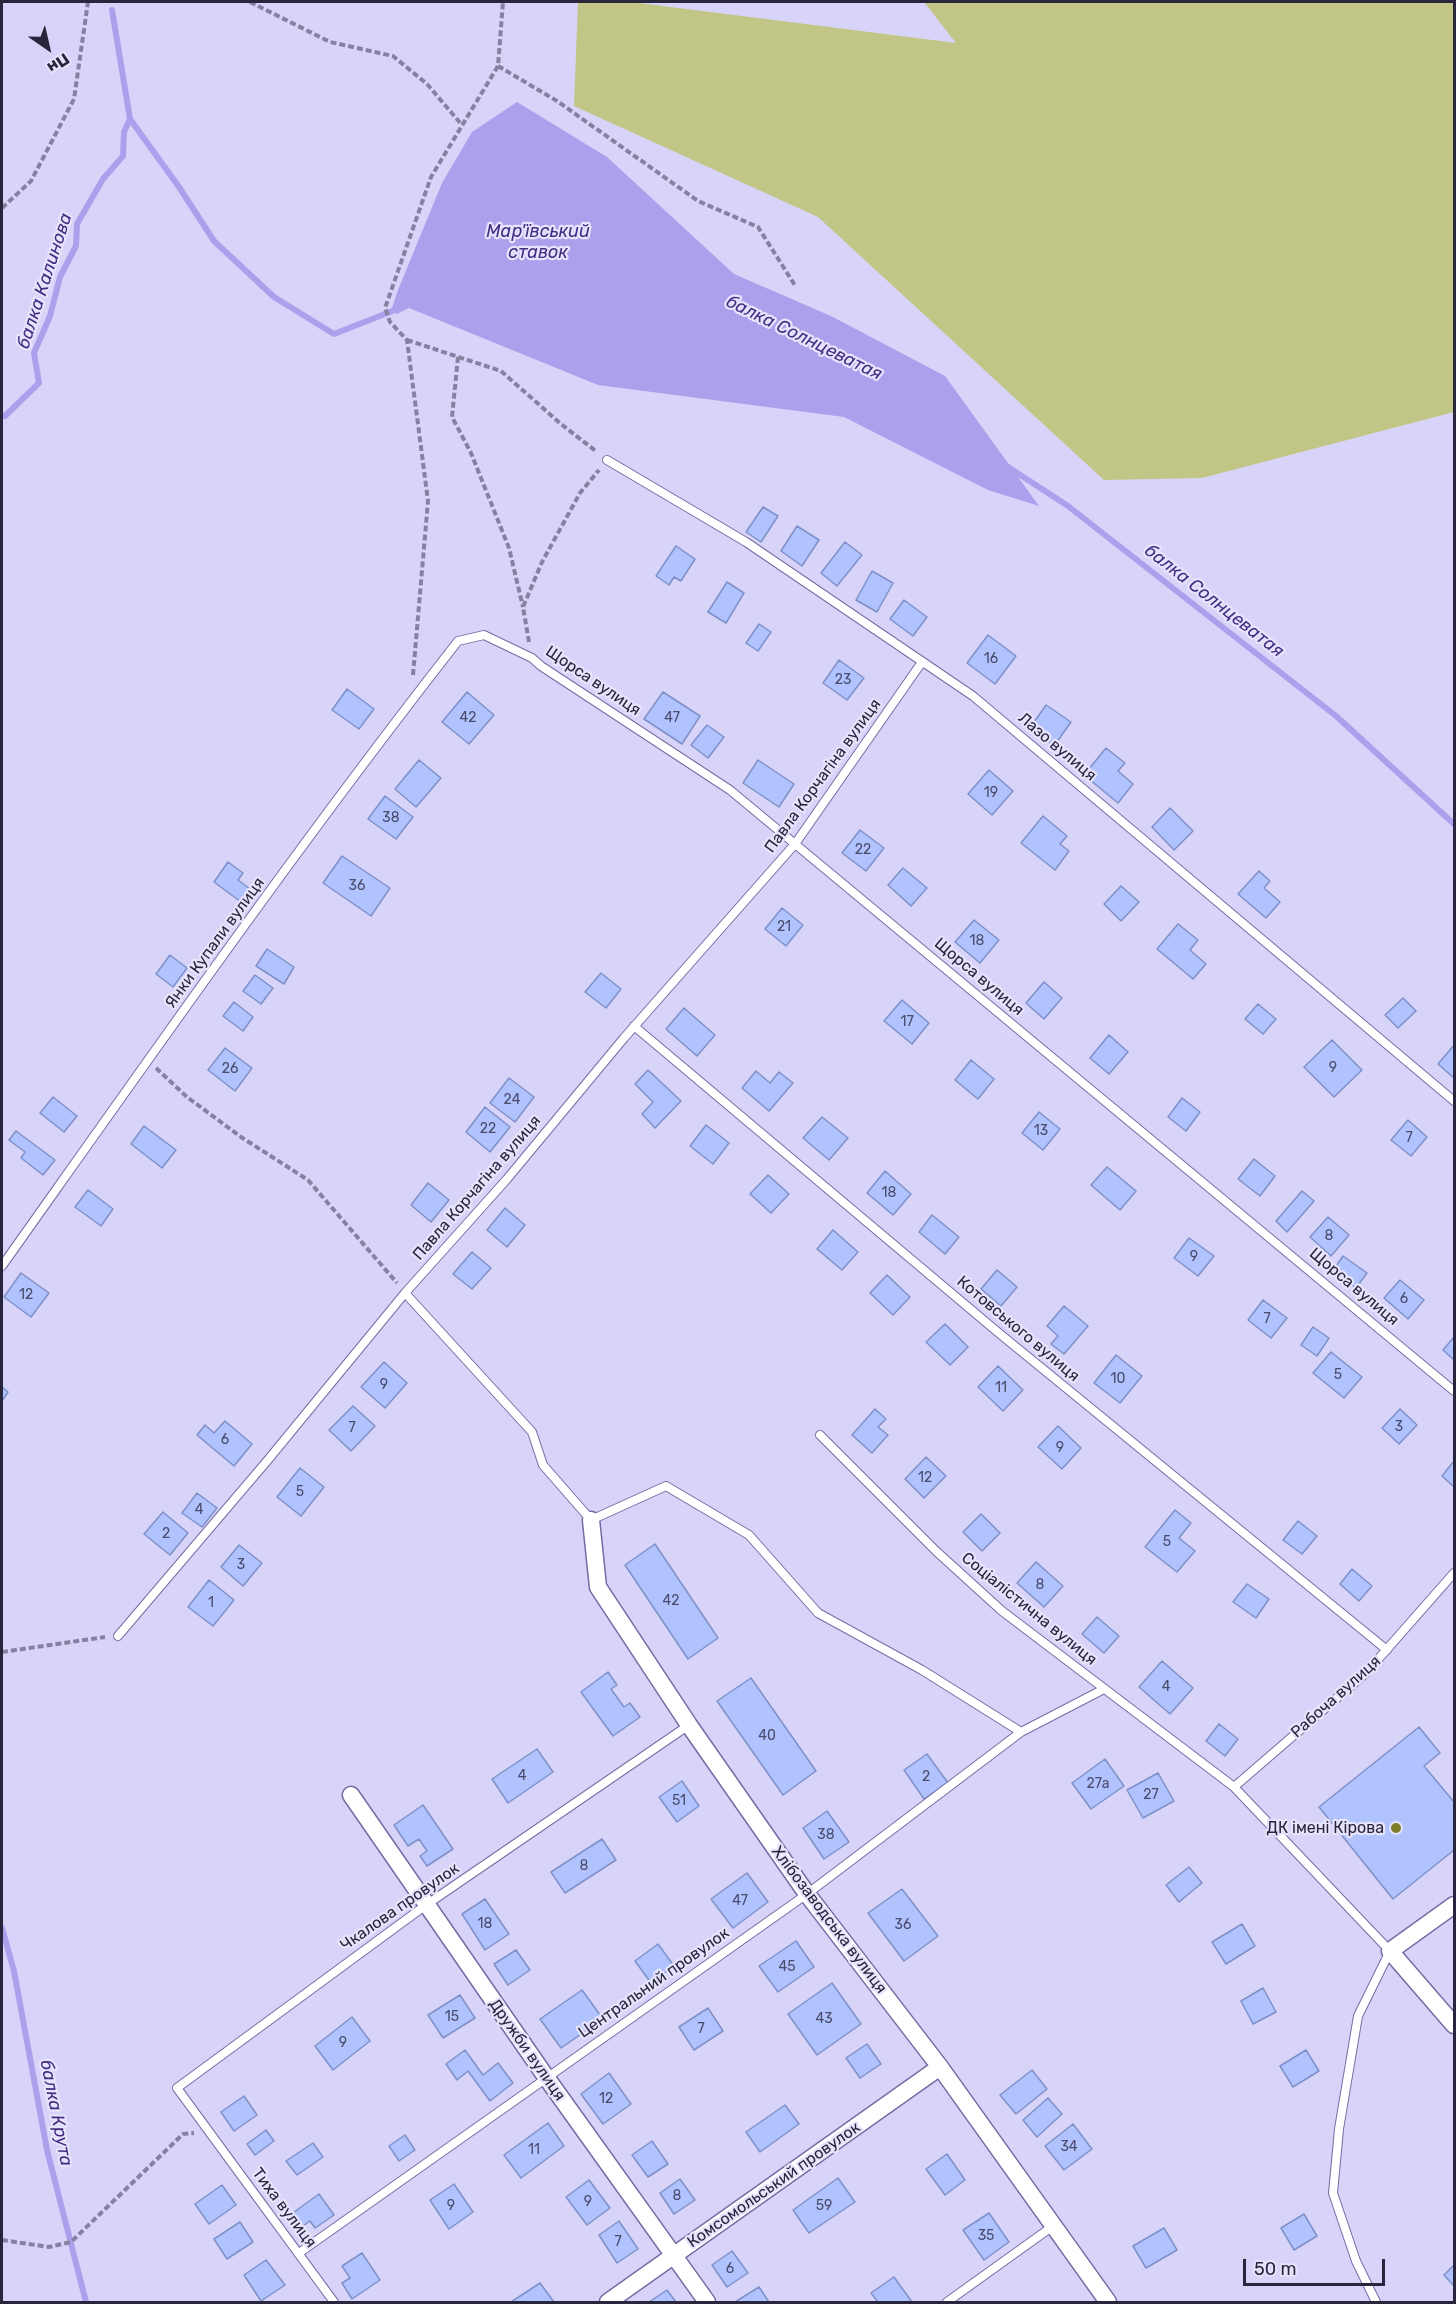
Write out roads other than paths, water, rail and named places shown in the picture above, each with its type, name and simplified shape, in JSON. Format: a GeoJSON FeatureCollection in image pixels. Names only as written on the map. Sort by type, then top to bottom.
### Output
{"type":"FeatureCollection","features":[{"type":"Feature","properties":{"kind":"street","name":"Хлібозаводська вулиця"},"geometry":{"type":"LineString","coordinates":[[591,1520],[598,1587],[689,1725],[807,1894],[940,2067],[1108,2302]]}},
{"type":"Feature","properties":{"kind":"street","name":"Дружби вулиця"},"geometry":{"type":"LineString","coordinates":[[351,1795],[546,2077],[707,2302]]}},
{"type":"Feature","properties":{"kind":"street"},"geometry":{"type":"LineString","coordinates":[[1455,1905],[1390,1951],[1455,2025]]}},
{"type":"Feature","properties":{"kind":"street","name":"Комсомольський провулок"},"geometry":{"type":"LineString","coordinates":[[608,2302],[940,2067]]}},
{"type":"Feature","properties":{"kind":"lane","name":"Лазо вулиця"},"geometry":{"type":"LineString","coordinates":[[607,460],[746,542],[973,696],[1455,1101]]}},
{"type":"Feature","properties":{"kind":"lane","name":"Щорса вулиця"},"geometry":{"type":"LineString","coordinates":[[458,641],[484,635],[532,658],[550,673],[730,790],[1455,1391]]}},
{"type":"Feature","properties":{"kind":"lane","name":"Янки Купали вулиця"},"geometry":{"type":"LineString","coordinates":[[2,1266],[148,1060],[411,700],[458,641]]}},
{"type":"Feature","properties":{"kind":"lane","name":"Павла Корчагіна вулиця"},"geometry":{"type":"LineString","coordinates":[[118,1635],[267,1461],[405,1293],[507,1179],[634,1026],[795,844],[922,662]]}},
{"type":"Feature","properties":{"kind":"lane","name":"Котовського вулиця"},"geometry":{"type":"LineString","coordinates":[[634,1026],[999,1334],[1387,1650]]}},
{"type":"Feature","properties":{"kind":"lane"},"geometry":{"type":"LineString","coordinates":[[405,1293],[532,1432],[543,1465],[591,1520],[666,1486],[749,1534],[818,1613],[922,1670],[1021,1732]]}},
{"type":"Feature","properties":{"kind":"lane","name":"Соціалістична вулиця"},"geometry":{"type":"LineString","coordinates":[[820,1435],[936,1551],[986,1596],[1234,1787],[1390,1951]]}},
{"type":"Feature","properties":{"kind":"lane","name":"Рабоча вулиця"},"geometry":{"type":"LineString","coordinates":[[1234,1787],[1366,1673],[1455,1573]]}},
{"type":"Feature","properties":{"kind":"lane","name":"Центральний провулок"},"geometry":{"type":"LineString","coordinates":[[299,2253],[807,1894],[1021,1732],[1104,1689]]}},
{"type":"Feature","properties":{"kind":"lane","name":"Чкалова провулок"},"geometry":{"type":"LineString","coordinates":[[209,2132],[177,2088],[426,1905],[689,1725]]}},
{"type":"Feature","properties":{"kind":"lane"},"geometry":{"type":"LineString","coordinates":[[1376,2302],[1356,2261],[1333,2193],[1339,2129],[1358,2016],[1390,1951]]}},
{"type":"Feature","properties":{"kind":"lane","name":"Тиха вулиця"},"geometry":{"type":"LineString","coordinates":[[209,2132],[334,2302]]}},
{"type":"Feature","properties":{"kind":"lane"},"geometry":{"type":"LineString","coordinates":[[947,2302],[1053,2226]]}},
{"type":"Feature","properties":{"kind":"water","name":"Мар'ївський ставок"},"geometry":{"type":"Polygon","coordinates":[[[517,102],[607,157],[734,274],[831,316],[945,376],[1039,506],[988,490],[844,417],[598,385],[409,308],[397,314],[392,308],[398,290],[442,183],[472,132],[517,102]]]}},
{"type":"Feature","properties":{"kind":"waterway","name":"балка Калинова"},"geometry":{"type":"LineString","coordinates":[[2,416],[5,416],[39,383],[34,353],[50,316],[60,277],[76,246],[77,224],[103,179],[123,156],[124,132],[130,119],[112,10]]}},
{"type":"Feature","properties":{"kind":"waterway","name":"балка Солнцеватая"},"geometry":{"type":"LineString","coordinates":[[130,119],[214,241],[274,297],[334,334],[400,308]]}},
{"type":"Feature","properties":{"kind":"waterway","name":"балка Солнцеватая"},"geometry":{"type":"LineString","coordinates":[[1008,467],[1068,506],[1336,716],[1454,824]]}},
{"type":"Feature","properties":{"kind":"waterway","name":"балка Крута"},"geometry":{"type":"LineString","coordinates":[[2,1928],[14,1971],[47,2150],[86,2302]]}},
{"type":"Feature","properties":{"kind":"place","name":"ДК імені Кірова"},"geometry":{"type":"Point","coordinates":[1396,1828]}}]}
